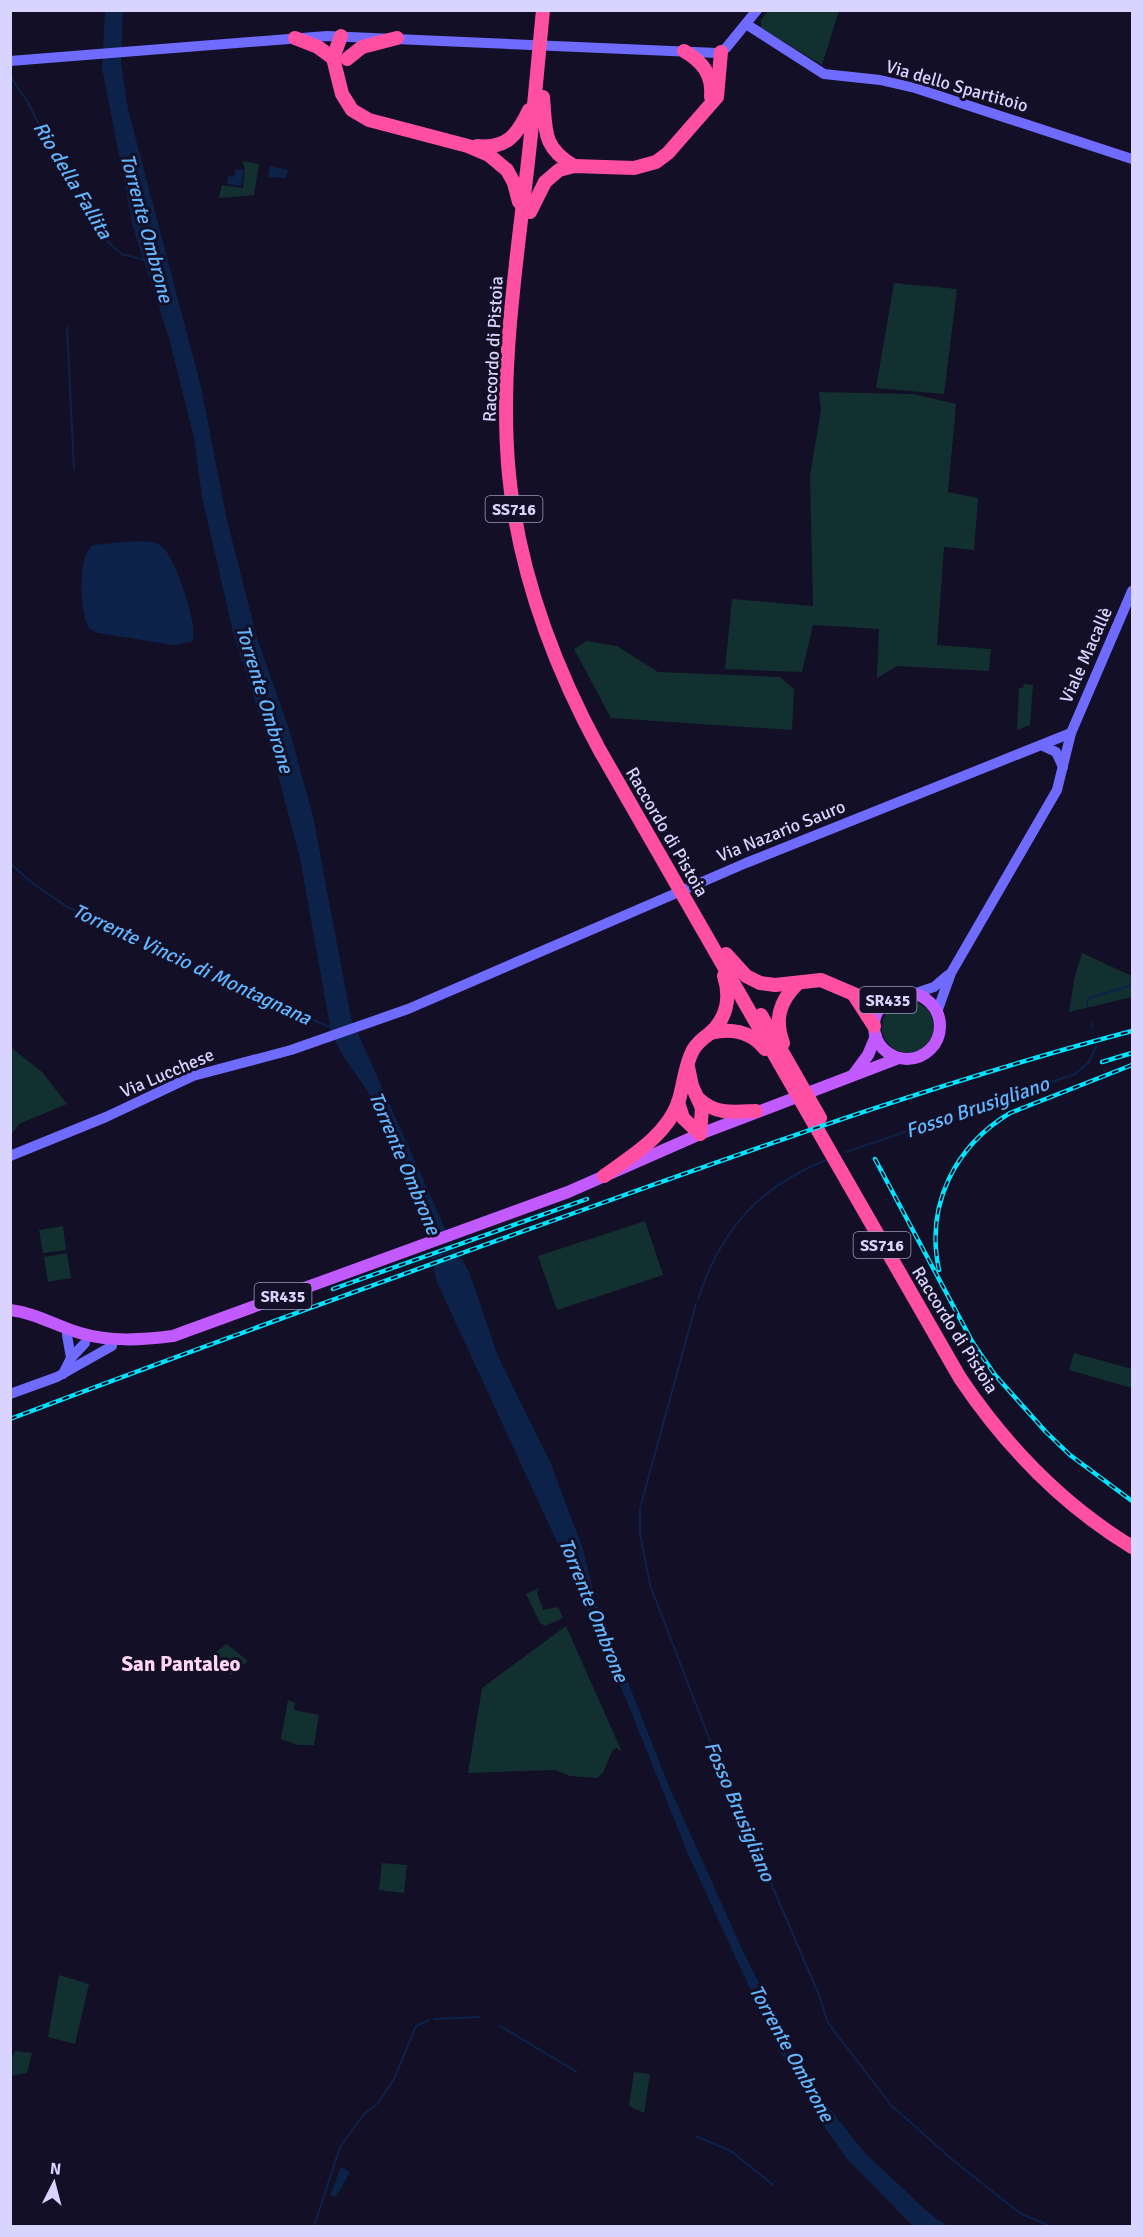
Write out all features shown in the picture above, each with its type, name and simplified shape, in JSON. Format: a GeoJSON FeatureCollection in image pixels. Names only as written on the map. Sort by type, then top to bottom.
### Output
{"type":"FeatureCollection","features":[{"type":"Feature","properties":{"kind":"highway","name":"Raccordo di Pistoia"},"geometry":{"type":"LineString","coordinates":[[543,10],[538,98],[517,334],[514,405],[518,477],[528,538],[546,608],[575,685],[675,874],[726,954],[788,1071],[972,1396],[1004,1437],[1036,1470],[1072,1503],[1132,1547]]}},
{"type":"Feature","properties":{"kind":"highway","name":"Raccordo di Pistoia"},"geometry":{"type":"LineString","coordinates":[[538,98],[552,10]]}},
{"type":"Feature","properties":{"kind":"highway"},"geometry":{"type":"LineString","coordinates":[[341,36],[333,58],[340,89],[347,105],[362,118],[468,146],[498,160],[507,170],[526,214]]}},
{"type":"Feature","properties":{"kind":"highway"},"geometry":{"type":"LineString","coordinates":[[340,89],[347,59],[341,36]]}},
{"type":"Feature","properties":{"kind":"highway"},"geometry":{"type":"LineString","coordinates":[[295,38],[322,50],[333,58]]}},
{"type":"Feature","properties":{"kind":"highway"},"geometry":{"type":"LineString","coordinates":[[347,59],[362,47],[397,38]]}},
{"type":"Feature","properties":{"kind":"highway"},"geometry":{"type":"LineString","coordinates":[[684,51],[706,70],[711,88],[709,108]]}},
{"type":"Feature","properties":{"kind":"highway"},"geometry":{"type":"LineString","coordinates":[[706,70],[718,52]]}},
{"type":"Feature","properties":{"kind":"highway"},"geometry":{"type":"LineString","coordinates":[[526,214],[547,179],[559,170],[574,165],[622,170],[656,162],[673,148],[709,108],[718,92],[718,52]]}},
{"type":"Feature","properties":{"kind":"highway"},"geometry":{"type":"LineString","coordinates":[[468,146],[494,147],[510,140],[523,125],[538,98]]}},
{"type":"Feature","properties":{"kind":"highway"},"geometry":{"type":"LineString","coordinates":[[538,98],[550,146],[558,155],[574,165]]}},
{"type":"Feature","properties":{"kind":"highway","name":"Raccordo di Pistoia"},"geometry":{"type":"LineString","coordinates":[[689,898],[712,946],[978,1389],[1001,1421],[1050,1473],[1100,1515],[1132,1538]]}},
{"type":"Feature","properties":{"kind":"highway"},"geometry":{"type":"LineString","coordinates":[[604,1176],[655,1135],[678,1102],[696,1045],[721,1019],[728,1002],[725,980],[712,946]]}},
{"type":"Feature","properties":{"kind":"highway"},"geometry":{"type":"LineString","coordinates":[[726,954],[742,972],[755,982],[776,986],[821,980],[867,999],[888,1000]]}},
{"type":"Feature","properties":{"kind":"highway"},"geometry":{"type":"LineString","coordinates":[[788,1071],[778,1018],[783,1002],[797,984]]}},
{"type":"Feature","properties":{"kind":"highway"},"geometry":{"type":"LineString","coordinates":[[854,995],[875,1031]]}},
{"type":"Feature","properties":{"kind":"highway"},"geometry":{"type":"LineString","coordinates":[[710,1033],[729,1030],[747,1035],[762,1045],[788,1071]]}},
{"type":"Feature","properties":{"kind":"highway"},"geometry":{"type":"LineString","coordinates":[[688,1065],[691,1084],[702,1108],[700,1134]]}},
{"type":"Feature","properties":{"kind":"highway"},"geometry":{"type":"LineString","coordinates":[[698,1099],[720,1111],[756,1111]]}},
{"type":"Feature","properties":{"kind":"highway"},"geometry":{"type":"LineString","coordinates":[[678,1102],[682,1116],[700,1134]]}},
{"type":"Feature","properties":{"kind":"main road"},"geometry":{"type":"LineString","coordinates":[[10,61],[341,36],[718,52],[757,10]]}},
{"type":"Feature","properties":{"kind":"main road","name":"Via dello Spartitoio"},"geometry":{"type":"LineString","coordinates":[[746,24],[824,74],[880,80],[915,88],[1132,159]]}},
{"type":"Feature","properties":{"kind":"main road","name":"Viale Macallè"},"geometry":{"type":"LineString","coordinates":[[1071,733],[1132,591]]}},
{"type":"Feature","properties":{"kind":"main road","name":"Via Nazario Sauro"},"geometry":{"type":"LineString","coordinates":[[408,1009],[729,870],[1071,733]]}},
{"type":"Feature","properties":{"kind":"main road","name":"SR435"},"geometry":{"type":"LineString","coordinates":[[937,1012],[951,973],[1055,795],[1071,733]]}},
{"type":"Feature","properties":{"kind":"main road"},"geometry":{"type":"LineString","coordinates":[[1041,745],[1056,752],[1063,767]]}},
{"type":"Feature","properties":{"kind":"main road","name":"SR435"},"geometry":{"type":"LineString","coordinates":[[854,1075],[868,1055],[878,1012],[888,1000],[900,994],[913,994],[934,987],[951,973]]}},
{"type":"Feature","properties":{"kind":"main road","name":"SR435"},"geometry":{"type":"LineString","coordinates":[[10,1310],[30,1314],[67,1335],[112,1347],[145,1347],[604,1176],[756,1111],[899,1058],[917,1058],[932,1048],[940,1029],[937,1012],[929,1002],[913,994]]}},
{"type":"Feature","properties":{"kind":"main road","name":"Via Lucchese"},"geometry":{"type":"LineString","coordinates":[[10,1156],[106,1117],[193,1076],[306,1045],[408,1009]]}},
{"type":"Feature","properties":{"kind":"main road","name":"SR435"},"geometry":{"type":"LineString","coordinates":[[875,1031],[884,1049],[899,1058]]}},
{"type":"Feature","properties":{"kind":"main road"},"geometry":{"type":"LineString","coordinates":[[30,1314],[89,1341],[135,1340],[178,1334]]}},
{"type":"Feature","properties":{"kind":"main road"},"geometry":{"type":"LineString","coordinates":[[67,1335],[71,1359]]}},
{"type":"Feature","properties":{"kind":"main road"},"geometry":{"type":"LineString","coordinates":[[63,1374],[71,1359],[89,1341]]}},
{"type":"Feature","properties":{"kind":"main road"},"geometry":{"type":"LineString","coordinates":[[85,1361],[89,1341]]}},
{"type":"Feature","properties":{"kind":"main road"},"geometry":{"type":"LineString","coordinates":[[10,1394],[63,1374],[112,1347]]}},
{"type":"Feature","properties":{"kind":"green space"},"geometry":{"type":"Polygon","coordinates":[[[768,11],[839,11],[822,65],[761,28],[761,20],[768,11]]]}},
{"type":"Feature","properties":{"kind":"green space"},"geometry":{"type":"Polygon","coordinates":[[[242,161],[259,164],[254,195],[219,198],[222,185],[243,188],[245,168],[242,161]]]}},
{"type":"Feature","properties":{"kind":"green space"},"geometry":{"type":"Polygon","coordinates":[[[894,283],[957,289],[944,394],[876,388],[894,283]]]}},
{"type":"Feature","properties":{"kind":"green space"},"geometry":{"type":"Polygon","coordinates":[[[819,392],[913,394],[956,404],[948,492],[978,498],[974,550],[944,547],[937,645],[991,649],[989,671],[897,666],[877,678],[879,629],[813,625],[802,672],[725,669],[732,599],[813,606],[810,475],[821,410],[819,392]]]}},
{"type":"Feature","properties":{"kind":"green space"},"geometry":{"type":"Polygon","coordinates":[[[1097,632],[1102,634],[1082,679],[1076,677],[1097,632]]]}},
{"type":"Feature","properties":{"kind":"green space"},"geometry":{"type":"Polygon","coordinates":[[[587,641],[617,646],[658,672],[780,677],[794,689],[792,730],[611,718],[574,649],[587,641]]]}},
{"type":"Feature","properties":{"kind":"green space"},"geometry":{"type":"Polygon","coordinates":[[[1024,684],[1033,685],[1030,725],[1017,730],[1019,688],[1023,688],[1024,684]]]}},
{"type":"Feature","properties":{"kind":"green space"},"geometry":{"type":"Polygon","coordinates":[[[1082,953],[1132,976],[1132,997],[1069,1012],[1075,976],[1082,953]]]}},
{"type":"Feature","properties":{"kind":"green space"},"geometry":{"type":"Polygon","coordinates":[[[903,1001],[913,1001],[923,1005],[930,1012],[934,1027],[930,1042],[923,1049],[913,1053],[903,1053],[893,1049],[886,1042],[882,1032],[882,1022],[886,1012],[893,1005],[903,1001]]]}},
{"type":"Feature","properties":{"kind":"green space"},"geometry":{"type":"Polygon","coordinates":[[[10,1044],[42,1072],[67,1104],[19,1124],[11,1135],[10,1044]]]}},
{"type":"Feature","properties":{"kind":"green space"},"geometry":{"type":"Polygon","coordinates":[[[645,1221],[663,1275],[557,1310],[538,1256],[645,1221]]]}},
{"type":"Feature","properties":{"kind":"green space"},"geometry":{"type":"Polygon","coordinates":[[[63,1226],[66,1250],[43,1253],[39,1230],[63,1226]]]}},
{"type":"Feature","properties":{"kind":"green space"},"geometry":{"type":"Polygon","coordinates":[[[67,1253],[71,1278],[48,1282],[44,1257],[67,1253]]]}},
{"type":"Feature","properties":{"kind":"green space"},"geometry":{"type":"Polygon","coordinates":[[[1074,1353],[1132,1369],[1132,1388],[1069,1370],[1074,1353]]]}},
{"type":"Feature","properties":{"kind":"green space"},"geometry":{"type":"Polygon","coordinates":[[[539,1588],[537,1592],[543,1610],[558,1607],[563,1618],[545,1626],[540,1623],[526,1594],[539,1588]]]}},
{"type":"Feature","properties":{"kind":"green space"},"geometry":{"type":"Polygon","coordinates":[[[566,1626],[622,1752],[617,1748],[612,1751],[603,1773],[597,1778],[570,1776],[555,1770],[468,1773],[482,1688],[566,1626]]]}},
{"type":"Feature","properties":{"kind":"green space"},"geometry":{"type":"Polygon","coordinates":[[[227,1644],[248,1661],[231,1675],[207,1658],[227,1644]]]}},
{"type":"Feature","properties":{"kind":"green space"},"geometry":{"type":"Polygon","coordinates":[[[288,1700],[295,1703],[294,1710],[319,1715],[314,1745],[298,1745],[281,1739],[288,1700]]]}},
{"type":"Feature","properties":{"kind":"green space"},"geometry":{"type":"Polygon","coordinates":[[[382,1863],[407,1865],[404,1893],[379,1890],[382,1863]]]}},
{"type":"Feature","properties":{"kind":"green space"},"geometry":{"type":"Polygon","coordinates":[[[59,1975],[89,1984],[75,2044],[48,2037],[59,1975]]]}},
{"type":"Feature","properties":{"kind":"green space"},"geometry":{"type":"Polygon","coordinates":[[[15,2051],[32,2053],[27,2073],[11,2076],[11,2059],[15,2051]]]}},
{"type":"Feature","properties":{"kind":"green space"},"geometry":{"type":"Polygon","coordinates":[[[634,2072],[650,2074],[644,2113],[629,2106],[634,2072]]]}},
{"type":"Feature","properties":{"kind":"water","name":"Torrente Ombrone"},"geometry":{"type":"Polygon","coordinates":[[[105,11],[123,11],[121,63],[128,109],[201,387],[227,520],[257,638],[289,729],[313,816],[351,1018],[443,1224],[470,1274],[498,1356],[551,1464],[583,1549],[595,1599],[669,1786],[741,1947],[793,2050],[830,2109],[864,2152],[930,2214],[948,2226],[913,2226],[847,2159],[818,2118],[775,2043],[688,1854],[626,1699],[563,1555],[436,1280],[423,1216],[396,1151],[368,1092],[342,1054],[331,1032],[300,858],[275,764],[234,636],[202,497],[194,438],[169,338],[133,227],[102,68],[105,11]]]}},
{"type":"Feature","properties":{"kind":"water"},"geometry":{"type":"Polygon","coordinates":[[[270,166],[288,170],[286,178],[268,177],[270,166]]]}},
{"type":"Feature","properties":{"kind":"water"},"geometry":{"type":"Polygon","coordinates":[[[235,169],[244,170],[241,186],[227,184],[228,176],[234,177],[235,169]]]}},
{"type":"Feature","properties":{"kind":"water"},"geometry":{"type":"Polygon","coordinates":[[[153,542],[166,552],[179,576],[189,608],[192,642],[173,645],[98,633],[89,629],[83,610],[81,585],[84,561],[88,551],[93,545],[153,542]]]}},
{"type":"Feature","properties":{"kind":"water"},"geometry":{"type":"Polygon","coordinates":[[[341,2167],[350,2172],[336,2197],[330,2195],[341,2167]]]}},
{"type":"Feature","properties":{"kind":"pier"},"geometry":{"type":"Polygon","coordinates":[[[454,1239],[458,1248],[427,1259],[426,1249],[454,1239]]]}},
{"type":"Feature","properties":{"kind":"pier"},"geometry":{"type":"Polygon","coordinates":[[[459,1250],[463,1255],[429,1267],[428,1261],[459,1250]]]}},
{"type":"Feature","properties":{"kind":"waterway","name":"Rio della Fallita"},"geometry":{"type":"LineString","coordinates":[[10,76],[27,101],[54,154],[109,243],[122,254],[144,260]]}},
{"type":"Feature","properties":{"kind":"waterway"},"geometry":{"type":"LineString","coordinates":[[67,327],[74,469]]}},
{"type":"Feature","properties":{"kind":"waterway","name":"Torrente Vincio di Montagnana"},"geometry":{"type":"LineString","coordinates":[[10,863],[31,882],[67,907],[102,922],[177,961],[332,1028]]}},
{"type":"Feature","properties":{"kind":"waterway","name":"Fosso Brusigliano"},"geometry":{"type":"LineString","coordinates":[[1087,1006],[1087,1000],[1090,998],[1132,985]]}},
{"type":"Feature","properties":{"kind":"waterway","name":"Fosso Brusigliano"},"geometry":{"type":"LineString","coordinates":[[1091,1023],[1092,1028]]}},
{"type":"Feature","properties":{"kind":"waterway","name":"Fosso Brusigliano"},"geometry":{"type":"LineString","coordinates":[[846,1152],[1075,1074],[1089,1062],[1096,1047]]}},
{"type":"Feature","properties":{"kind":"waterway","name":"Fosso Brusigliano"},"geometry":{"type":"LineString","coordinates":[[698,1299],[718,1252],[745,1213],[781,1183],[826,1160]]}},
{"type":"Feature","properties":{"kind":"waterway","name":"Fosso Brusigliano"},"geometry":{"type":"LineString","coordinates":[[696,1304],[640,1508],[640,1534],[650,1585],[712,1746],[819,1995],[828,2023],[891,2105],[954,2161],[1020,2213],[1049,2226]]}},
{"type":"Feature","properties":{"kind":"waterway"},"geometry":{"type":"LineString","coordinates":[[434,2019],[480,2017]]}},
{"type":"Feature","properties":{"kind":"waterway"},"geometry":{"type":"LineString","coordinates":[[314,2226],[340,2147],[364,2114],[378,2103],[394,2079],[416,2026],[429,2020]]}},
{"type":"Feature","properties":{"kind":"waterway"},"geometry":{"type":"LineString","coordinates":[[500,2026],[577,2072]]}},
{"type":"Feature","properties":{"kind":"waterway"},"geometry":{"type":"LineString","coordinates":[[696,2136],[731,2151],[773,2185]]}},
{"type":"Feature","properties":{"kind":"railway"},"geometry":{"type":"LineString","coordinates":[[10,1419],[381,1282],[801,1133],[932,1089],[1132,1031]]}},
{"type":"Feature","properties":{"kind":"railway"},"geometry":{"type":"LineString","coordinates":[[1102,1062],[1132,1053]]}},
{"type":"Feature","properties":{"kind":"railway"},"geometry":{"type":"LineString","coordinates":[[939,1270],[936,1223],[941,1200],[960,1160],[974,1142],[1010,1113],[1132,1065]]}},
{"type":"Feature","properties":{"kind":"railway"},"geometry":{"type":"LineString","coordinates":[[875,1159],[973,1343],[995,1375],[1070,1455],[1132,1501]]}},
{"type":"Feature","properties":{"kind":"railway"},"geometry":{"type":"LineString","coordinates":[[333,1289],[587,1199]]}},
{"type":"Feature","properties":{"kind":"district","name":"San Pantaleo"},"geometry":{"type":"Point","coordinates":[181,1664]}}]}
